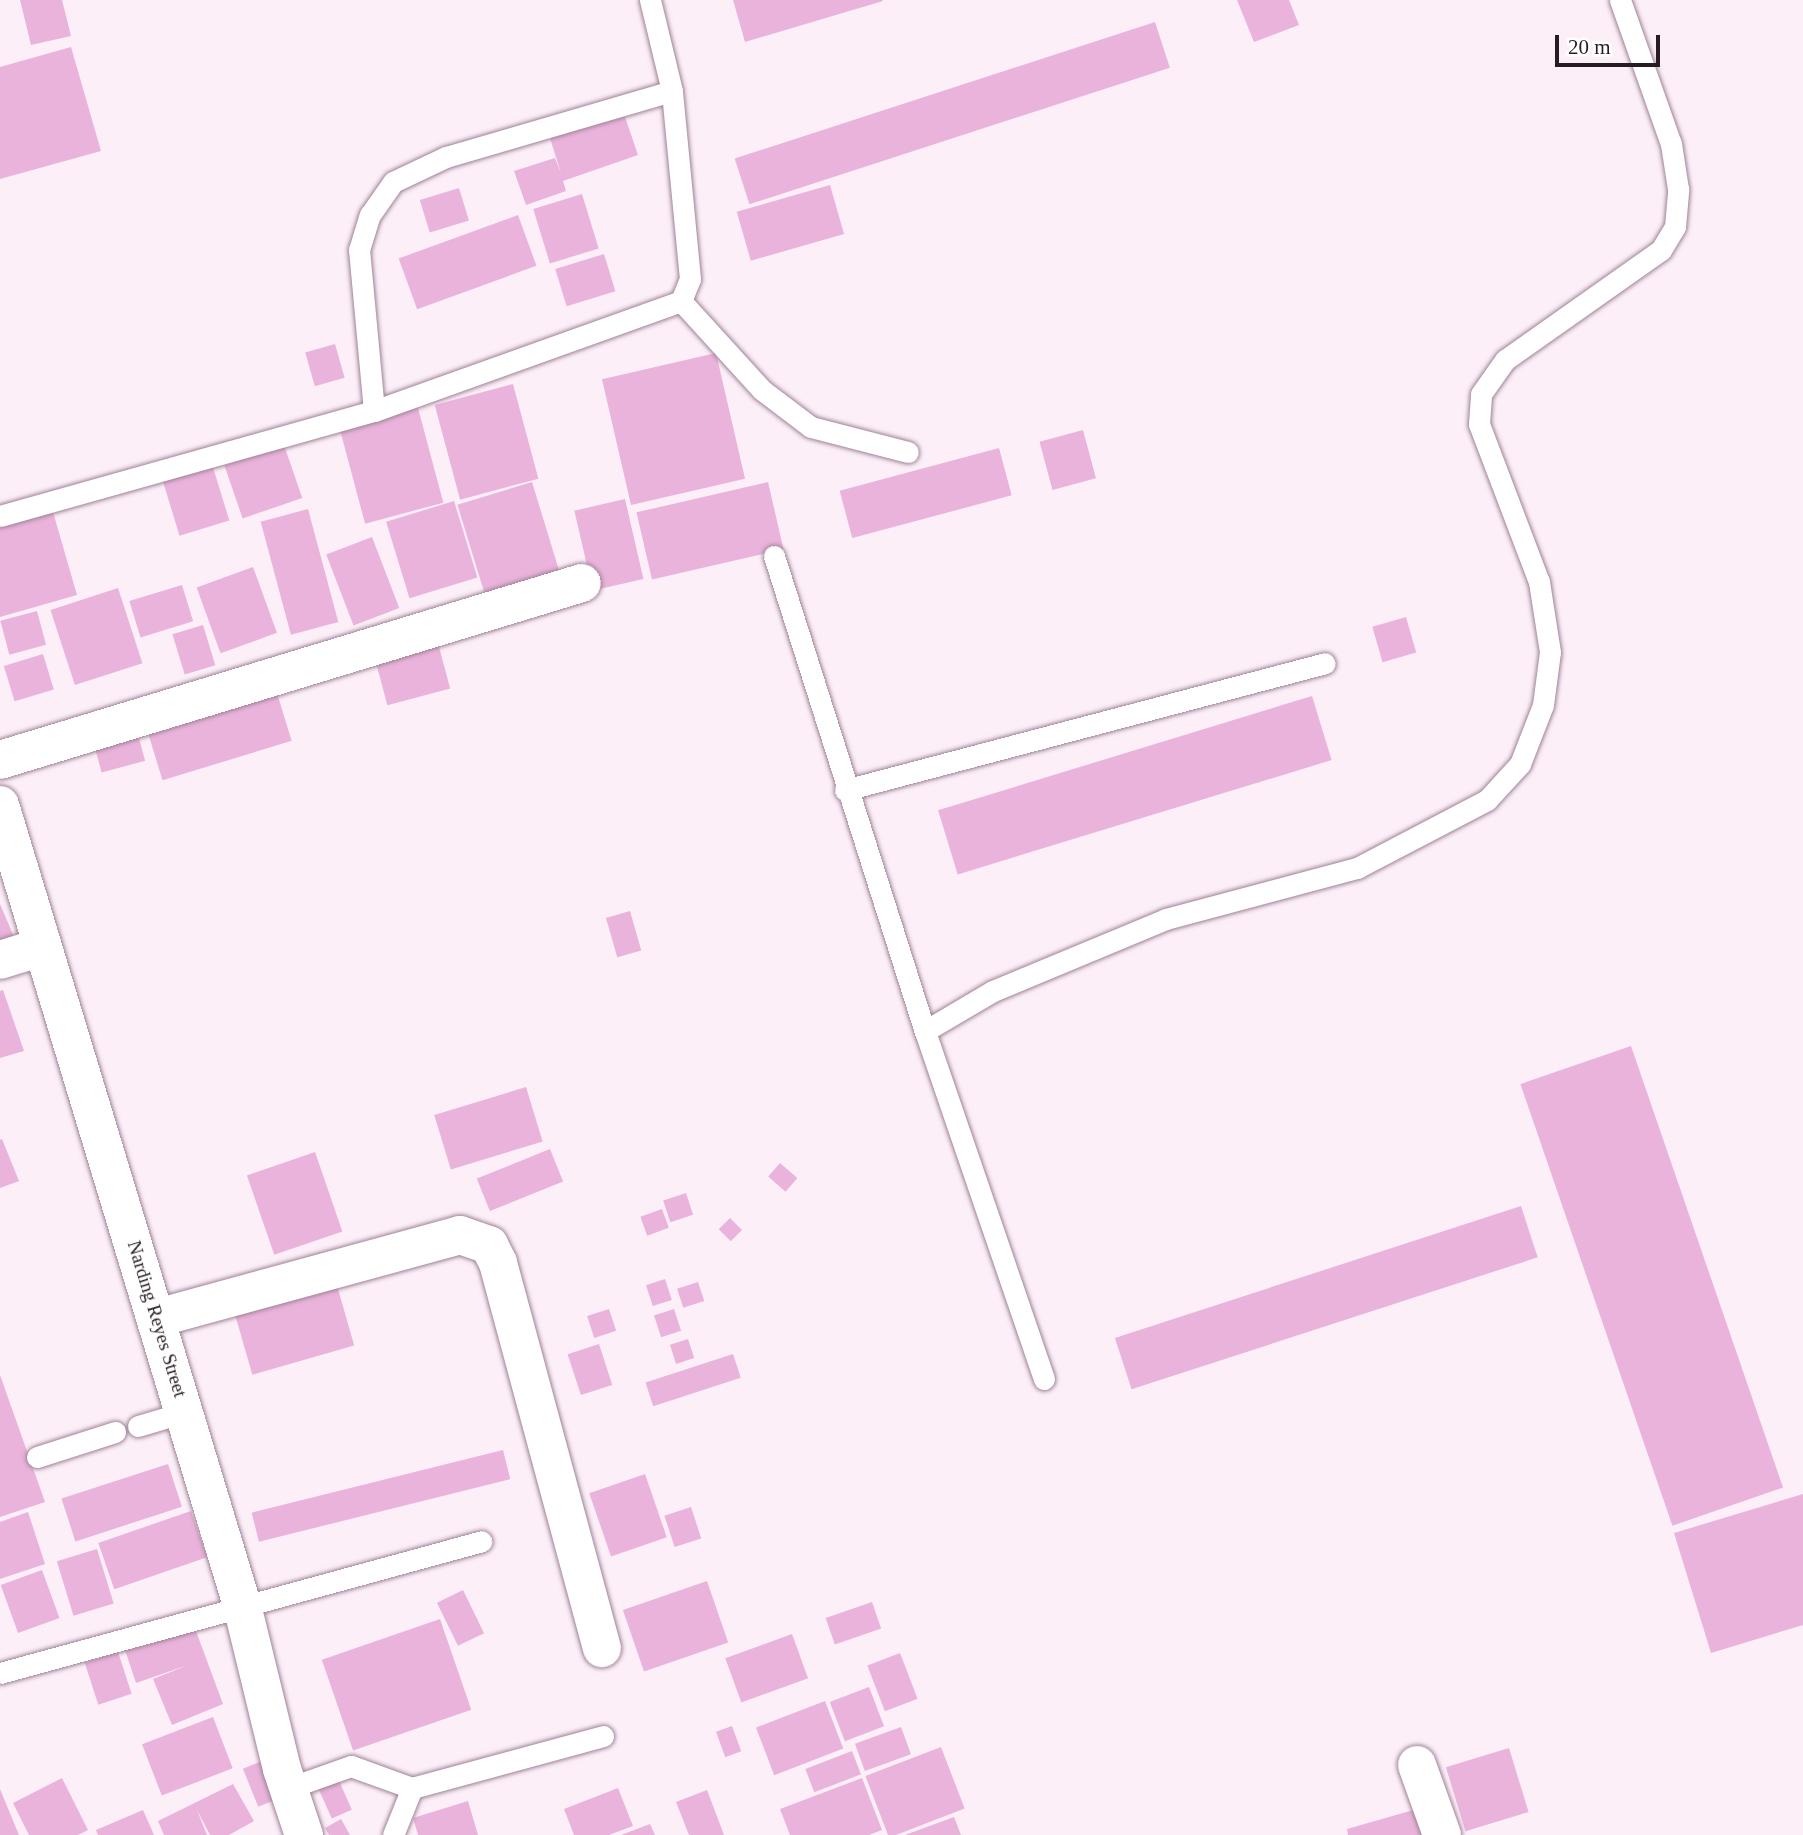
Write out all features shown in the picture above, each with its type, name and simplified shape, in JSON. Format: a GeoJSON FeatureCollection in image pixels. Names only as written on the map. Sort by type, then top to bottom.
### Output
{"type":"FeatureCollection","features":[{"type":"Feature","properties":{"kind":"street"},"geometry":{"type":"LineString","coordinates":[[0,760],[582,583]]}},
{"type":"Feature","properties":{"kind":"street","name":"Narding Reyes Street"},"geometry":{"type":"LineString","coordinates":[[0,805],[242,1605],[289,1788],[304,1835]]}},
{"type":"Feature","properties":{"kind":"street"},"geometry":{"type":"LineString","coordinates":[[0,960],[42,947]]}},
{"type":"Feature","properties":{"kind":"street"},"geometry":{"type":"LineString","coordinates":[[157,1318],[460,1235],[489,1245],[498,1263],[602,1648]]}},
{"type":"Feature","properties":{"kind":"street"},"geometry":{"type":"LineString","coordinates":[[1417,1765],[1442,1835]]}},
{"type":"Feature","properties":{"kind":"lane"},"geometry":{"type":"LineString","coordinates":[[0,516],[374,411],[681,301],[690,279],[672,91],[650,0]]}},
{"type":"Feature","properties":{"kind":"lane"},"geometry":{"type":"LineString","coordinates":[[925,1031],[993,991],[1166,919],[1357,868],[1487,800],[1520,764],[1543,705],[1550,652],[1539,582],[1479,424],[1481,394],[1505,360],[1661,250],[1675,227],[1678,189],[1671,144],[1620,0]]}},
{"type":"Feature","properties":{"kind":"lane"},"geometry":{"type":"LineString","coordinates":[[374,411],[359,250],[370,215],[393,182],[446,157],[672,91]]}},
{"type":"Feature","properties":{"kind":"lane"},"geometry":{"type":"LineString","coordinates":[[681,301],[762,390],[811,427],[908,452]]}},
{"type":"Feature","properties":{"kind":"lane"},"geometry":{"type":"LineString","coordinates":[[774,556],[845,790],[1044,1379]]}},
{"type":"Feature","properties":{"kind":"lane"},"geometry":{"type":"LineString","coordinates":[[845,790],[1324,663]]}},
{"type":"Feature","properties":{"kind":"lane"},"geometry":{"type":"LineString","coordinates":[[138,1426],[185,1412]]}},
{"type":"Feature","properties":{"kind":"lane"},"geometry":{"type":"LineString","coordinates":[[37,1457],[116,1432]]}},
{"type":"Feature","properties":{"kind":"lane"},"geometry":{"type":"LineString","coordinates":[[0,1673],[481,1541]]}},
{"type":"Feature","properties":{"kind":"lane"},"geometry":{"type":"LineString","coordinates":[[289,1788],[351,1766],[412,1788],[603,1736]]}},
{"type":"Feature","properties":{"kind":"lane"},"geometry":{"type":"LineString","coordinates":[[393,1835],[412,1788]]}},
{"type":"Feature","properties":{"kind":"building"},"geometry":{"type":"Polygon","coordinates":[[[20,0],[62,0],[71,36],[31,45],[20,0]]]}},
{"type":"Feature","properties":{"kind":"building"},"geometry":{"type":"Polygon","coordinates":[[[733,0],[882,0],[883,1],[745,42],[733,0]]]}},
{"type":"Feature","properties":{"kind":"building"},"geometry":{"type":"Polygon","coordinates":[[[1237,0],[1289,0],[1299,25],[1254,42],[1237,0]]]}},
{"type":"Feature","properties":{"kind":"building"},"geometry":{"type":"Polygon","coordinates":[[[1155,22],[1170,68],[749,204],[735,159],[1155,22]]]}},
{"type":"Feature","properties":{"kind":"building"},"geometry":{"type":"Polygon","coordinates":[[[71,47],[101,151],[0,179],[0,67],[71,47]]]}},
{"type":"Feature","properties":{"kind":"building"},"geometry":{"type":"Polygon","coordinates":[[[624,114],[638,155],[563,181],[566,191],[526,205],[514,171],[555,158],[561,173],[550,138],[624,114]]]}},
{"type":"Feature","properties":{"kind":"building"},"geometry":{"type":"Polygon","coordinates":[[[830,185],[844,234],[751,261],[737,212],[830,185]]]}},
{"type":"Feature","properties":{"kind":"building"},"geometry":{"type":"Polygon","coordinates":[[[459,188],[469,221],[430,233],[420,200],[459,188]]]}},
{"type":"Feature","properties":{"kind":"building"},"geometry":{"type":"Polygon","coordinates":[[[582,194],[599,249],[550,263],[533,209],[582,194]]]}},
{"type":"Feature","properties":{"kind":"building"},"geometry":{"type":"Polygon","coordinates":[[[518,215],[536,266],[417,309],[399,258],[518,215]]]}},
{"type":"Feature","properties":{"kind":"building"},"geometry":{"type":"Polygon","coordinates":[[[604,254],[615,291],[567,306],[555,269],[604,254]]]}},
{"type":"Feature","properties":{"kind":"building"},"geometry":{"type":"Polygon","coordinates":[[[335,344],[345,378],[315,386],[305,353],[335,344]]]}},
{"type":"Feature","properties":{"kind":"building"},"geometry":{"type":"Polygon","coordinates":[[[716,353],[745,479],[631,505],[602,379],[716,353]]]}},
{"type":"Feature","properties":{"kind":"building"},"geometry":{"type":"Polygon","coordinates":[[[513,384],[538,479],[460,500],[435,405],[513,384]]]}},
{"type":"Feature","properties":{"kind":"building"},"geometry":{"type":"Polygon","coordinates":[[[418,408],[443,503],[365,524],[340,429],[418,408]]]}},
{"type":"Feature","properties":{"kind":"building"},"geometry":{"type":"Polygon","coordinates":[[[1083,430],[1096,478],[1052,490],[1040,442],[1083,430]]]}},
{"type":"Feature","properties":{"kind":"building"},"geometry":{"type":"Polygon","coordinates":[[[284,445],[302,498],[243,518],[224,466],[284,445]]]}},
{"type":"Feature","properties":{"kind":"building"},"geometry":{"type":"Polygon","coordinates":[[[999,448],[1012,495],[852,538],[840,491],[999,448]]]}},
{"type":"Feature","properties":{"kind":"building"},"geometry":{"type":"Polygon","coordinates":[[[212,464],[229,520],[180,536],[162,479],[212,464]]]}},
{"type":"Feature","properties":{"kind":"building"},"geometry":{"type":"Polygon","coordinates":[[[532,482],[560,574],[485,597],[457,505],[532,482]]]}},
{"type":"Feature","properties":{"kind":"building"},"geometry":{"type":"Polygon","coordinates":[[[768,482],[784,549],[652,580],[636,512],[768,482]]]}},
{"type":"Feature","properties":{"kind":"building"},"geometry":{"type":"Polygon","coordinates":[[[625,499],[643,579],[593,591],[574,511],[625,499]]]}},
{"type":"Feature","properties":{"kind":"building"},"geometry":{"type":"Polygon","coordinates":[[[454,501],[477,578],[409,598],[386,522],[454,501]]]}},
{"type":"Feature","properties":{"kind":"building"},"geometry":{"type":"Polygon","coordinates":[[[51,505],[77,595],[0,617],[0,520],[51,505]]]}},
{"type":"Feature","properties":{"kind":"building"},"geometry":{"type":"Polygon","coordinates":[[[308,509],[338,622],[291,635],[261,522],[308,509]]]}},
{"type":"Feature","properties":{"kind":"building"},"geometry":{"type":"Polygon","coordinates":[[[372,537],[399,608],[353,626],[326,555],[372,537]]]}},
{"type":"Feature","properties":{"kind":"building"},"geometry":{"type":"Polygon","coordinates":[[[253,567],[277,633],[221,653],[197,588],[253,567]]]}},
{"type":"Feature","properties":{"kind":"building"},"geometry":{"type":"Polygon","coordinates":[[[182,585],[193,621],[141,637],[129,601],[182,585]]]}},
{"type":"Feature","properties":{"kind":"building"},"geometry":{"type":"Polygon","coordinates":[[[118,588],[142,663],[75,685],[50,610],[118,588]]]}},
{"type":"Feature","properties":{"kind":"building"},"geometry":{"type":"Polygon","coordinates":[[[37,611],[46,645],[9,655],[0,621],[37,611]]]}},
{"type":"Feature","properties":{"kind":"building"},"geometry":{"type":"Polygon","coordinates":[[[1406,617],[1416,653],[1383,662],[1372,627],[1406,617]]]}},
{"type":"Feature","properties":{"kind":"building"},"geometry":{"type":"Polygon","coordinates":[[[203,625],[215,665],[185,675],[172,634],[203,625]]]}},
{"type":"Feature","properties":{"kind":"building"},"geometry":{"type":"Polygon","coordinates":[[[438,643],[450,688],[387,705],[375,660],[438,643]]]}},
{"type":"Feature","properties":{"kind":"building"},"geometry":{"type":"Polygon","coordinates":[[[43,654],[54,689],[15,701],[4,666],[43,654]]]}},
{"type":"Feature","properties":{"kind":"building"},"geometry":{"type":"Polygon","coordinates":[[[277,693],[292,741],[163,780],[148,732],[277,693]]]}},
{"type":"Feature","properties":{"kind":"building"},"geometry":{"type":"Polygon","coordinates":[[[1312,696],[1332,760],[958,874],[938,810],[1312,696]]]}},
{"type":"Feature","properties":{"kind":"building"},"geometry":{"type":"Polygon","coordinates":[[[136,727],[145,761],[102,772],[93,739],[136,727]]]}},
{"type":"Feature","properties":{"kind":"building"},"geometry":{"type":"Polygon","coordinates":[[[0,904],[14,937],[0,943],[0,904]]]}},
{"type":"Feature","properties":{"kind":"building"},"geometry":{"type":"Polygon","coordinates":[[[630,911],[641,950],[617,957],[606,918],[630,911]]]}},
{"type":"Feature","properties":{"kind":"building"},"geometry":{"type":"Polygon","coordinates":[[[3,990],[24,1051],[0,1058],[0,991],[3,990]]]}},
{"type":"Feature","properties":{"kind":"building"},"geometry":{"type":"Polygon","coordinates":[[[1631,1046],[1783,1488],[1672,1526],[1520,1084],[1631,1046]]]}},
{"type":"Feature","properties":{"kind":"building"},"geometry":{"type":"Polygon","coordinates":[[[526,1087],[543,1142],[451,1170],[434,1115],[526,1087]]]}},
{"type":"Feature","properties":{"kind":"building"},"geometry":{"type":"Polygon","coordinates":[[[2,1139],[19,1181],[0,1188],[0,1140],[2,1139]]]}},
{"type":"Feature","properties":{"kind":"building"},"geometry":{"type":"Polygon","coordinates":[[[550,1149],[563,1181],[490,1211],[477,1179],[550,1149]]]}},
{"type":"Feature","properties":{"kind":"building"},"geometry":{"type":"Polygon","coordinates":[[[315,1152],[342,1231],[274,1255],[247,1175],[315,1152]]]}},
{"type":"Feature","properties":{"kind":"building"},"geometry":{"type":"Polygon","coordinates":[[[780,1163],[797,1178],[786,1192],[768,1177],[780,1163]]]}},
{"type":"Feature","properties":{"kind":"building"},"geometry":{"type":"Polygon","coordinates":[[[686,1193],[693,1215],[670,1222],[663,1200],[686,1193]]]}},
{"type":"Feature","properties":{"kind":"building"},"geometry":{"type":"Polygon","coordinates":[[[1521,1206],[1538,1257],[1132,1389],[1115,1338],[1521,1206]]]}},
{"type":"Feature","properties":{"kind":"building"},"geometry":{"type":"Polygon","coordinates":[[[662,1209],[669,1228],[647,1236],[640,1217],[662,1209]]]}},
{"type":"Feature","properties":{"kind":"building"},"geometry":{"type":"Polygon","coordinates":[[[730,1218],[742,1230],[731,1241],[719,1229],[730,1218]]]}},
{"type":"Feature","properties":{"kind":"building"},"geometry":{"type":"Polygon","coordinates":[[[665,1279],[672,1300],[653,1306],[646,1285],[665,1279]]]}},
{"type":"Feature","properties":{"kind":"building"},"geometry":{"type":"Polygon","coordinates":[[[336,1282],[354,1345],[252,1375],[234,1311],[336,1282]]]}},
{"type":"Feature","properties":{"kind":"building"},"geometry":{"type":"Polygon","coordinates":[[[698,1282],[704,1301],[683,1308],[677,1289],[698,1282]]]}},
{"type":"Feature","properties":{"kind":"building"},"geometry":{"type":"Polygon","coordinates":[[[609,1309],[616,1331],[594,1338],[587,1316],[609,1309]]]}},
{"type":"Feature","properties":{"kind":"building"},"geometry":{"type":"Polygon","coordinates":[[[674,1309],[681,1331],[661,1337],[654,1315],[674,1309]]]}},
{"type":"Feature","properties":{"kind":"building"},"geometry":{"type":"Polygon","coordinates":[[[688,1339],[694,1358],[676,1364],[670,1345],[688,1339]]]}},
{"type":"Feature","properties":{"kind":"building"},"geometry":{"type":"Polygon","coordinates":[[[599,1344],[612,1385],[581,1395],[568,1354],[599,1344]]]}},
{"type":"Feature","properties":{"kind":"building"},"geometry":{"type":"Polygon","coordinates":[[[733,1354],[741,1378],[653,1406],[646,1382],[733,1354]]]}},
{"type":"Feature","properties":{"kind":"building"},"geometry":{"type":"Polygon","coordinates":[[[0,1375],[45,1502],[0,1517],[0,1375]]]}},
{"type":"Feature","properties":{"kind":"building"},"geometry":{"type":"Polygon","coordinates":[[[503,1450],[510,1479],[259,1542],[252,1513],[503,1450]]]}},
{"type":"Feature","properties":{"kind":"building"},"geometry":{"type":"Polygon","coordinates":[[[168,1464],[182,1507],[75,1541],[61,1499],[168,1464]]]}},
{"type":"Feature","properties":{"kind":"building"},"geometry":{"type":"Polygon","coordinates":[[[645,1474],[667,1537],[611,1557],[589,1493],[645,1474]]]}},
{"type":"Feature","properties":{"kind":"building"},"geometry":{"type":"Polygon","coordinates":[[[1803,1494],[1803,1625],[1711,1653],[1674,1533],[1803,1494]]]}},
{"type":"Feature","properties":{"kind":"building"},"geometry":{"type":"Polygon","coordinates":[[[691,1507],[701,1538],[675,1547],[664,1516],[691,1507]]]}},
{"type":"Feature","properties":{"kind":"building"},"geometry":{"type":"Polygon","coordinates":[[[191,1511],[207,1557],[114,1589],[98,1543],[191,1511]]]}},
{"type":"Feature","properties":{"kind":"building"},"geometry":{"type":"Polygon","coordinates":[[[28,1512],[45,1564],[0,1579],[0,1522],[28,1512]]]}},
{"type":"Feature","properties":{"kind":"building"},"geometry":{"type":"Polygon","coordinates":[[[97,1549],[114,1604],[74,1616],[57,1561],[97,1549]]]}},
{"type":"Feature","properties":{"kind":"building"},"geometry":{"type":"Polygon","coordinates":[[[42,1570],[59,1618],[18,1633],[1,1585],[42,1570]]]}},
{"type":"Feature","properties":{"kind":"building"},"geometry":{"type":"Polygon","coordinates":[[[707,1581],[728,1642],[644,1671],[623,1610],[707,1581]]]}},
{"type":"Feature","properties":{"kind":"building"},"geometry":{"type":"Polygon","coordinates":[[[463,1590],[484,1633],[458,1646],[437,1603],[463,1590]]]}},
{"type":"Feature","properties":{"kind":"building"},"geometry":{"type":"Polygon","coordinates":[[[872,1602],[881,1628],[835,1644],[826,1618],[872,1602]]]}},
{"type":"Feature","properties":{"kind":"building"},"geometry":{"type":"Polygon","coordinates":[[[440,1619],[471,1710],[353,1750],[322,1660],[440,1619]]]}},
{"type":"Feature","properties":{"kind":"building"},"geometry":{"type":"Polygon","coordinates":[[[193,1623],[223,1704],[172,1725],[153,1679],[188,1665],[136,1683],[124,1647],[193,1623]]]}},
{"type":"Feature","properties":{"kind":"building"},"geometry":{"type":"Polygon","coordinates":[[[792,1634],[808,1678],[741,1702],[725,1658],[792,1634]]]}},
{"type":"Feature","properties":{"kind":"building"},"geometry":{"type":"Polygon","coordinates":[[[118,1652],[132,1694],[98,1705],[85,1663],[118,1652]]]}},
{"type":"Feature","properties":{"kind":"building"},"geometry":{"type":"Polygon","coordinates":[[[900,1653],[918,1699],[885,1711],[867,1666],[900,1653]]]}},
{"type":"Feature","properties":{"kind":"building"},"geometry":{"type":"Polygon","coordinates":[[[869,1687],[884,1726],[845,1741],[830,1702],[869,1687]]]}},
{"type":"Feature","properties":{"kind":"building"},"geometry":{"type":"Polygon","coordinates":[[[825,1701],[843,1749],[774,1775],[756,1728],[825,1701]]]}},
{"type":"Feature","properties":{"kind":"building"},"geometry":{"type":"Polygon","coordinates":[[[213,1717],[233,1768],[162,1796],[142,1744],[213,1717]]]}},
{"type":"Feature","properties":{"kind":"building"},"geometry":{"type":"Polygon","coordinates":[[[732,1726],[741,1751],[725,1757],[716,1732],[732,1726]]]}},
{"type":"Feature","properties":{"kind":"building"},"geometry":{"type":"Polygon","coordinates":[[[901,1727],[911,1754],[865,1771],[855,1744],[901,1727]]]}},
{"type":"Feature","properties":{"kind":"building"},"geometry":{"type":"Polygon","coordinates":[[[941,1747],[965,1809],[896,1835],[888,1835],[865,1776],[941,1747]]]}},
{"type":"Feature","properties":{"kind":"building"},"geometry":{"type":"Polygon","coordinates":[[[1509,1748],[1529,1812],[1465,1831],[1446,1767],[1509,1748]]]}},
{"type":"Feature","properties":{"kind":"building"},"geometry":{"type":"Polygon","coordinates":[[[852,1751],[861,1774],[814,1792],[805,1769],[852,1751]]]}},
{"type":"Feature","properties":{"kind":"building"},"geometry":{"type":"Polygon","coordinates":[[[267,1759],[282,1797],[258,1807],[243,1769],[267,1759]]]}},
{"type":"Feature","properties":{"kind":"building"},"geometry":{"type":"Polygon","coordinates":[[[336,1774],[352,1810],[332,1819],[316,1783],[336,1774]]]}},
{"type":"Feature","properties":{"kind":"building"},"geometry":{"type":"Polygon","coordinates":[[[62,1778],[88,1830],[78,1835],[29,1835],[13,1803],[62,1778]]]}},
{"type":"Feature","properties":{"kind":"building"},"geometry":{"type":"Polygon","coordinates":[[[862,1778],[882,1830],[869,1835],[790,1835],[780,1809],[862,1778]]]}},
{"type":"Feature","properties":{"kind":"building"},"geometry":{"type":"Polygon","coordinates":[[[233,1784],[254,1821],[229,1835],[210,1835],[197,1810],[207,1835],[164,1835],[158,1821],[233,1784]]]}},
{"type":"Feature","properties":{"kind":"building"},"geometry":{"type":"Polygon","coordinates":[[[618,1788],[633,1826],[609,1835],[574,1835],[564,1809],[618,1788]]]}},
{"type":"Feature","properties":{"kind":"building"},"geometry":{"type":"Polygon","coordinates":[[[0,1789],[19,1835],[0,1835],[0,1789]]]}},
{"type":"Feature","properties":{"kind":"building"},"geometry":{"type":"Polygon","coordinates":[[[707,1790],[724,1835],[689,1835],[676,1802],[707,1790]]]}},
{"type":"Feature","properties":{"kind":"building"},"geometry":{"type":"Polygon","coordinates":[[[468,1801],[478,1835],[418,1835],[413,1818],[468,1801]]]}},
{"type":"Feature","properties":{"kind":"building"},"geometry":{"type":"Polygon","coordinates":[[[1417,1809],[1425,1835],[1348,1835],[1347,1829],[1417,1809]]]}},
{"type":"Feature","properties":{"kind":"building"},"geometry":{"type":"Polygon","coordinates":[[[143,1810],[154,1835],[98,1835],[96,1830],[143,1810]]]}},
{"type":"Feature","properties":{"kind":"building"},"geometry":{"type":"Polygon","coordinates":[[[954,1817],[961,1835],[905,1835],[954,1817]]]}},
{"type":"Feature","properties":{"kind":"building"},"geometry":{"type":"Polygon","coordinates":[[[341,1819],[350,1835],[329,1835],[325,1828],[341,1819]]]}},
{"type":"Feature","properties":{"kind":"building"},"geometry":{"type":"Polygon","coordinates":[[[650,1824],[655,1835],[621,1835],[650,1824]]]}}]}
